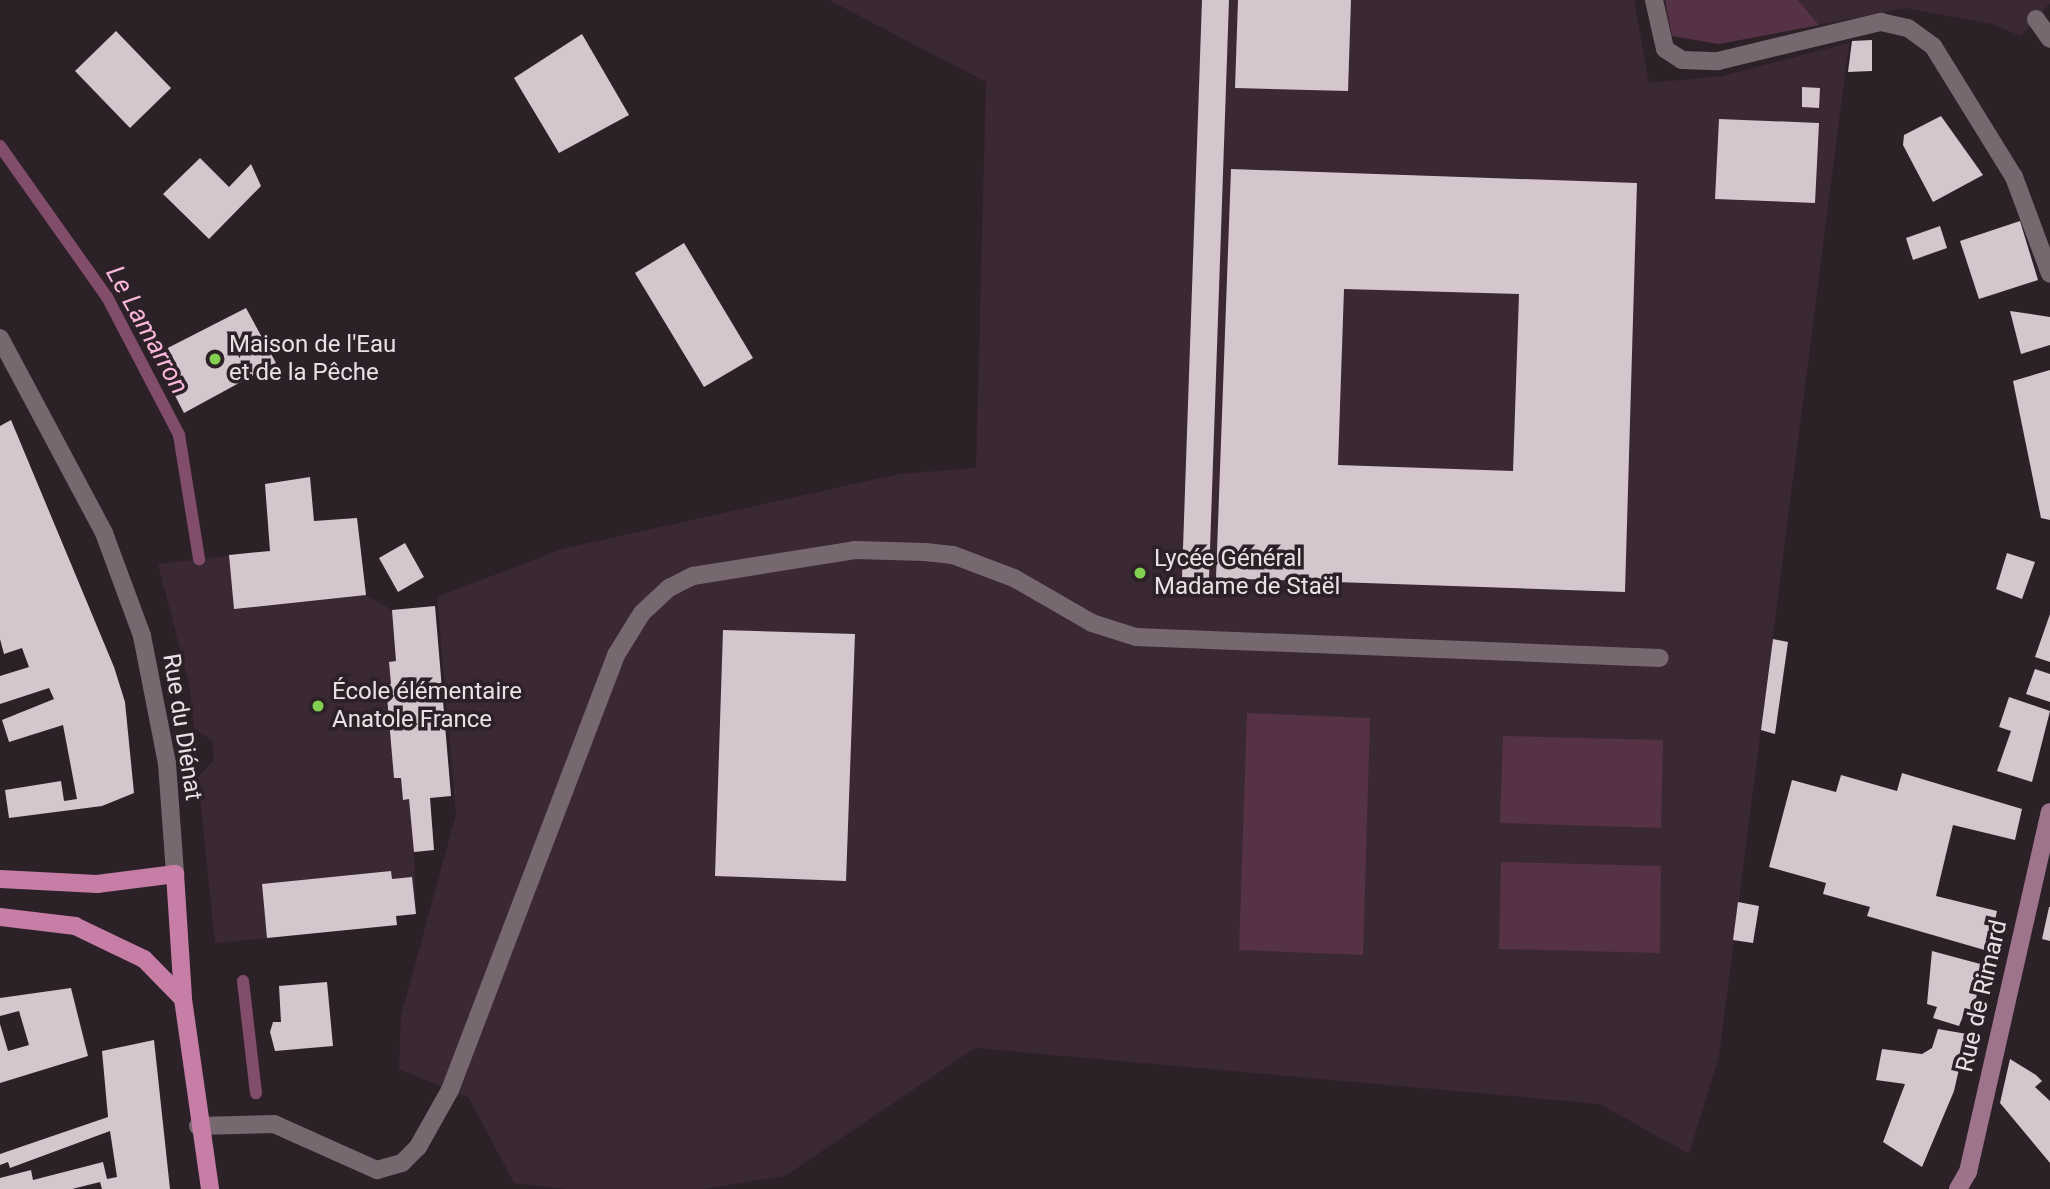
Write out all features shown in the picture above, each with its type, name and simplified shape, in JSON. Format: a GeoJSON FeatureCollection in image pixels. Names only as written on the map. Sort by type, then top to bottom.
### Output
{"type":"FeatureCollection","features":[{"type":"Feature","properties":{"kind":"main road"},"geometry":{"type":"LineString","coordinates":[[0,879],[97,884],[175,874]]}},
{"type":"Feature","properties":{"kind":"main road","name":"Rue du Diénat"},"geometry":{"type":"LineString","coordinates":[[175,874],[183,999],[201,1156],[199,1189]]}},
{"type":"Feature","properties":{"kind":"main road"},"geometry":{"type":"LineString","coordinates":[[0,917],[75,926],[144,959],[183,999]]}},
{"type":"Feature","properties":{"kind":"main road","name":"Rue du Diénat"},"geometry":{"type":"LineString","coordinates":[[201,1156],[210,1189]]}},
{"type":"Feature","properties":{"kind":"street"},"geometry":{"type":"LineString","coordinates":[[1654,0],[1665,49],[1682,60],[1718,61],[1881,22],[1908,28],[1933,46],[2014,177],[2050,274]]}},
{"type":"Feature","properties":{"kind":"street"},"geometry":{"type":"LineString","coordinates":[[2036,19],[2050,39]]}},
{"type":"Feature","properties":{"kind":"street","name":"Rue du Diénat"},"geometry":{"type":"LineString","coordinates":[[0,338],[104,533],[142,636],[167,764],[175,874]]}},
{"type":"Feature","properties":{"kind":"street"},"geometry":{"type":"LineString","coordinates":[[198,1126],[274,1124],[377,1170],[402,1163],[418,1147],[450,1090],[616,655],[642,613],[668,588],[693,576],[855,550],[925,552],[953,555],[1014,578],[1092,623],[1136,637],[1661,657]]}},
{"type":"Feature","properties":{"kind":"street","name":"Rue de Rimard"},"geometry":{"type":"LineString","coordinates":[[1958,1189],[1968,1171],[2050,812]]}},
{"type":"Feature","properties":{"kind":"shaded area","name":"Lycée Général Madame de Staël"},"geometry":{"type":"Polygon","coordinates":[[[829,0],[1634,0],[1649,83],[1722,76],[1849,43],[1719,1056],[1689,1154],[1600,1104],[975,1048],[785,1176],[704,1189],[567,1189],[514,1183],[469,1098],[399,1069],[401,1016],[456,814],[437,597],[562,549],[899,474],[976,468],[986,82],[829,0]]]}},
{"type":"Feature","properties":{"kind":"shaded area"},"geometry":{"type":"Polygon","coordinates":[[[1665,0],[1798,0],[1819,25],[1719,44],[1672,36],[1665,0]]]}},
{"type":"Feature","properties":{"kind":"shaded area"},"geometry":{"type":"Polygon","coordinates":[[[1798,0],[2050,0],[2050,3],[2021,36],[1992,24],[1905,8],[1819,25],[1798,0]]]}},
{"type":"Feature","properties":{"kind":"shaded area","name":"École élémentaire Anatole France"},"geometry":{"type":"Polygon","coordinates":[[[310,477],[314,521],[357,518],[366,595],[392,610],[435,606],[451,796],[430,798],[434,850],[414,852],[416,914],[396,916],[397,925],[215,943],[198,777],[214,760],[212,741],[194,728],[189,683],[158,564],[270,551],[265,484],[310,477]]]}},
{"type":"Feature","properties":{"kind":"shaded area"},"geometry":{"type":"Polygon","coordinates":[[[1247,713],[1370,718],[1363,955],[1239,950],[1247,713]]]}},
{"type":"Feature","properties":{"kind":"shaded area"},"geometry":{"type":"Polygon","coordinates":[[[1503,736],[1663,740],[1661,828],[1500,823],[1503,736]]]}},
{"type":"Feature","properties":{"kind":"shaded area"},"geometry":{"type":"Polygon","coordinates":[[[1501,862],[1661,866],[1660,953],[1499,949],[1501,862]]]}},
{"type":"Feature","properties":{"kind":"building"},"geometry":{"type":"Polygon","coordinates":[[[1202,0],[1229,0],[1209,578],[1182,577],[1202,0]]]}},
{"type":"Feature","properties":{"kind":"building"},"geometry":{"type":"Polygon","coordinates":[[[1238,0],[1351,0],[1348,91],[1235,88],[1238,0]]]}},
{"type":"Feature","properties":{"kind":"building"},"geometry":{"type":"Polygon","coordinates":[[[116,31],[171,88],[130,128],[75,71],[116,31]]]}},
{"type":"Feature","properties":{"kind":"building"},"geometry":{"type":"Polygon","coordinates":[[[582,34],[629,115],[559,153],[514,78],[582,34]]]}},
{"type":"Feature","properties":{"kind":"building"},"geometry":{"type":"Polygon","coordinates":[[[1872,40],[1872,71],[1848,72],[1852,41],[1872,40]]]}},
{"type":"Feature","properties":{"kind":"building"},"geometry":{"type":"Polygon","coordinates":[[[1802,87],[1820,88],[1819,108],[1802,107],[1802,87]]]}},
{"type":"Feature","properties":{"kind":"building"},"geometry":{"type":"Polygon","coordinates":[[[1941,116],[1983,175],[1933,202],[1903,145],[1904,135],[1941,116]]]}},
{"type":"Feature","properties":{"kind":"building"},"geometry":{"type":"Polygon","coordinates":[[[1719,119],[1819,123],[1815,203],[1715,199],[1719,119]]]}},
{"type":"Feature","properties":{"kind":"building"},"geometry":{"type":"Polygon","coordinates":[[[200,158],[229,187],[251,164],[261,186],[209,239],[163,194],[200,158]]]}},
{"type":"Feature","properties":{"kind":"building"},"geometry":{"type":"Polygon","coordinates":[[[1231,169],[1637,183],[1625,592],[1216,578],[1231,169]],[[1344,289],[1338,465],[1513,471],[1519,294],[1344,289]]]}},
{"type":"Feature","properties":{"kind":"building"},"geometry":{"type":"Polygon","coordinates":[[[2020,221],[2038,280],[1979,299],[1960,241],[2020,221]]]}},
{"type":"Feature","properties":{"kind":"building"},"geometry":{"type":"Polygon","coordinates":[[[1940,226],[1947,248],[1913,260],[1906,238],[1940,226]]]}},
{"type":"Feature","properties":{"kind":"building"},"geometry":{"type":"Polygon","coordinates":[[[684,243],[753,358],[704,387],[635,273],[684,243]]]}},
{"type":"Feature","properties":{"kind":"building","name":"Maison de l'Eau et de la Pêche"},"geometry":{"type":"Polygon","coordinates":[[[246,308],[276,363],[184,413],[154,355],[246,308]]]}},
{"type":"Feature","properties":{"kind":"building"},"geometry":{"type":"Polygon","coordinates":[[[2010,311],[2050,317],[2050,345],[2021,354],[2010,311]]]}},
{"type":"Feature","properties":{"kind":"building"},"geometry":{"type":"Polygon","coordinates":[[[2050,370],[2050,520],[2041,518],[2013,381],[2050,370]]]}},
{"type":"Feature","properties":{"kind":"building"},"geometry":{"type":"Polygon","coordinates":[[[11,420],[114,667],[125,702],[134,793],[102,806],[9,818],[5,790],[61,781],[64,801],[77,799],[63,725],[9,742],[2,720],[54,699],[49,688],[0,704],[0,676],[29,667],[22,648],[4,654],[0,639],[0,426],[11,420]]]}},
{"type":"Feature","properties":{"kind":"building"},"geometry":{"type":"Polygon","coordinates":[[[310,477],[314,521],[357,518],[366,595],[234,609],[229,555],[270,551],[265,484],[310,477]]]}},
{"type":"Feature","properties":{"kind":"building"},"geometry":{"type":"Polygon","coordinates":[[[405,543],[424,577],[398,592],[379,558],[405,543]]]}},
{"type":"Feature","properties":{"kind":"building"},"geometry":{"type":"Polygon","coordinates":[[[2007,553],[2035,562],[2022,599],[1996,589],[2007,553]]]}},
{"type":"Feature","properties":{"kind":"building"},"geometry":{"type":"Polygon","coordinates":[[[435,606],[451,796],[430,798],[434,850],[414,852],[409,799],[403,800],[401,778],[394,778],[386,685],[391,684],[389,662],[396,661],[392,610],[435,606]]]}},
{"type":"Feature","properties":{"kind":"building"},"geometry":{"type":"Polygon","coordinates":[[[2050,614],[2050,662],[2035,657],[2050,614]]]}},
{"type":"Feature","properties":{"kind":"building"},"geometry":{"type":"Polygon","coordinates":[[[723,630],[855,634],[846,881],[715,876],[723,630]]]}},
{"type":"Feature","properties":{"kind":"building"},"geometry":{"type":"Polygon","coordinates":[[[1773,639],[1788,642],[1775,734],[1761,730],[1773,639]]]}},
{"type":"Feature","properties":{"kind":"building"},"geometry":{"type":"Polygon","coordinates":[[[2035,669],[2050,674],[2050,702],[2026,694],[2035,669]]]}},
{"type":"Feature","properties":{"kind":"building"},"geometry":{"type":"Polygon","coordinates":[[[2009,697],[2050,711],[2032,782],[1997,771],[2011,731],[1999,727],[2009,697]]]}},
{"type":"Feature","properties":{"kind":"building"},"geometry":{"type":"Polygon","coordinates":[[[1902,773],[2022,809],[2015,840],[1953,825],[1936,896],[1997,911],[1988,951],[1867,916],[1870,907],[1823,894],[1826,883],[1769,867],[1792,780],[1836,792],[1841,775],[1897,791],[1902,773]]]}},
{"type":"Feature","properties":{"kind":"building"},"geometry":{"type":"Polygon","coordinates":[[[391,871],[392,879],[412,877],[416,914],[396,916],[397,925],[267,938],[262,884],[391,871]]]}},
{"type":"Feature","properties":{"kind":"building"},"geometry":{"type":"Polygon","coordinates":[[[1738,902],[1759,906],[1753,943],[1733,940],[1738,902]]]}},
{"type":"Feature","properties":{"kind":"building"},"geometry":{"type":"Polygon","coordinates":[[[2050,907],[2050,941],[2042,939],[2050,907]]]}},
{"type":"Feature","properties":{"kind":"building"},"geometry":{"type":"Polygon","coordinates":[[[1932,951],[1984,965],[1971,1019],[1963,1016],[1959,1026],[1933,1018],[1937,1007],[1927,1004],[1932,951]]]}},
{"type":"Feature","properties":{"kind":"building"},"geometry":{"type":"Polygon","coordinates":[[[327,982],[333,1046],[275,1051],[270,1032],[273,1022],[281,1022],[279,986],[327,982]]]}},
{"type":"Feature","properties":{"kind":"building"},"geometry":{"type":"Polygon","coordinates":[[[71,988],[88,1056],[0,1083],[0,1024],[8,1051],[29,1045],[19,1011],[0,1016],[0,998],[71,988]]]}},
{"type":"Feature","properties":{"kind":"building"},"geometry":{"type":"Polygon","coordinates":[[[1938,1029],[1967,1034],[1954,1091],[1922,1167],[1883,1142],[1905,1084],[1876,1080],[1882,1049],[1922,1054],[1932,1048],[1938,1029]]]}},
{"type":"Feature","properties":{"kind":"building"},"geometry":{"type":"Polygon","coordinates":[[[154,1040],[170,1189],[102,1189],[100,1182],[72,1189],[0,1189],[0,1178],[31,1170],[33,1180],[103,1162],[107,1179],[117,1177],[110,1131],[10,1168],[8,1162],[0,1165],[0,1154],[108,1117],[102,1051],[154,1040]]]}},
{"type":"Feature","properties":{"kind":"building"},"geometry":{"type":"Polygon","coordinates":[[[2010,1059],[2042,1081],[2035,1087],[2050,1101],[2050,1163],[2000,1103],[2010,1059]]]}},
{"type":"Feature","properties":{"kind":"waterway","name":"Le Lamarron"},"geometry":{"type":"LineString","coordinates":[[0,146],[107,297],[179,435],[199,559]]}},
{"type":"Feature","properties":{"kind":"waterway","name":"Le Lamarron"},"geometry":{"type":"LineString","coordinates":[[243,981],[256,1093]]}},
{"type":"Feature","properties":{"kind":"place","name":"Maison de l'Eau et de la Pêche"},"geometry":{"type":"Point","coordinates":[215,359]}},
{"type":"Feature","properties":{"kind":"place","name":"Lycée Général Madame de Staël"},"geometry":{"type":"Point","coordinates":[1140,573]}},
{"type":"Feature","properties":{"kind":"place","name":"École élémentaire Anatole France"},"geometry":{"type":"Point","coordinates":[318,706]}}]}
